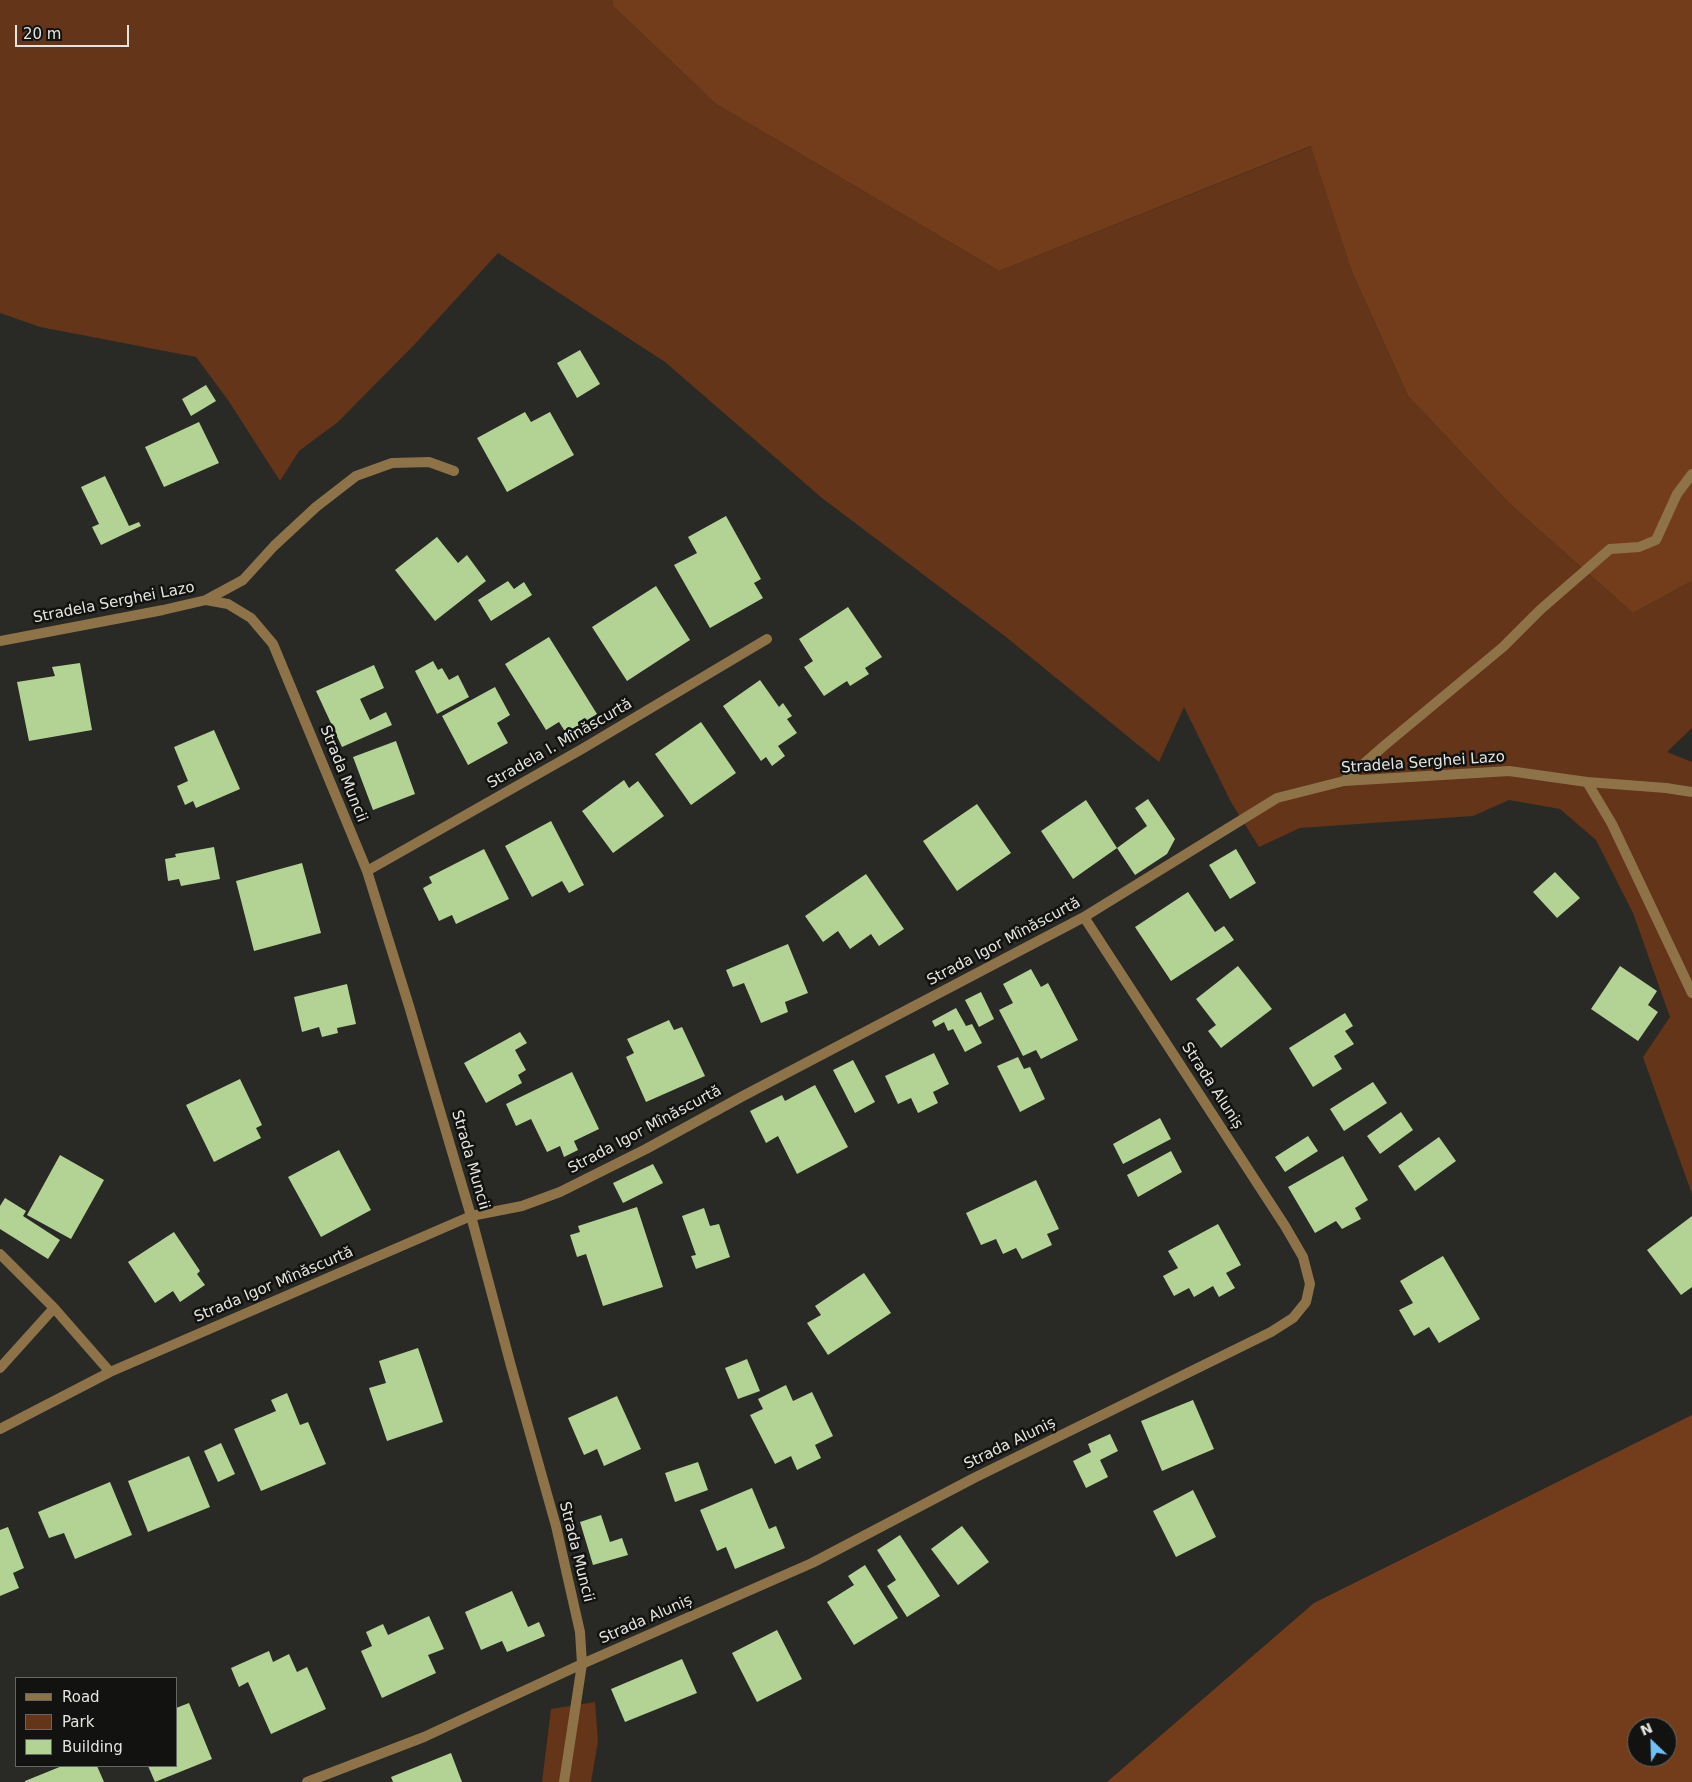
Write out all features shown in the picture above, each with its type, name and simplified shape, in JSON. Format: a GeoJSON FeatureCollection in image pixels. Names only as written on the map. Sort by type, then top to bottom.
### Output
{"type":"FeatureCollection","features":[{"type":"Feature","properties":{"kind":"street","name":"Stradela Serghei Lazo"},"geometry":{"type":"LineString","coordinates":[[0,641],[206,600],[243,580],[274,546],[316,507],[356,476],[392,464],[429,462],[454,471]]}},
{"type":"Feature","properties":{"kind":"street"},"geometry":{"type":"LineString","coordinates":[[1344,781],[1503,647],[1540,610],[1610,549],[1639,547],[1656,540],[1677,494],[1692,474]]}},
{"type":"Feature","properties":{"kind":"street","name":"Strada Muncii"},"geometry":{"type":"LineString","coordinates":[[206,600],[228,604],[251,618],[273,644],[367,871],[409,1006],[471,1216],[510,1366],[556,1526],[580,1632],[582,1664],[564,1782]]}},
{"type":"Feature","properties":{"kind":"street","name":"Stradela I. Mînăscurtă"},"geometry":{"type":"LineString","coordinates":[[367,871],[582,749],[767,639]]}},
{"type":"Feature","properties":{"kind":"street","name":"Stradela Serghei Lazo"},"geometry":{"type":"LineString","coordinates":[[1276,798],[1344,781],[1509,771],[1587,782],[1666,788],[1692,792]]}},
{"type":"Feature","properties":{"kind":"street"},"geometry":{"type":"LineString","coordinates":[[1587,782],[1612,824],[1692,993]]}},
{"type":"Feature","properties":{"kind":"street","name":"Strada Igor Mînăscurtă"},"geometry":{"type":"LineString","coordinates":[[0,1429],[110,1372],[471,1216],[522,1206],[560,1192],[1084,917],[1276,798]]}},
{"type":"Feature","properties":{"kind":"street","name":"Strada Aluniș"},"geometry":{"type":"LineString","coordinates":[[307,1782],[424,1737],[582,1664],[812,1563],[974,1478],[1271,1332],[1293,1318],[1306,1302],[1310,1284],[1303,1257],[1285,1226],[1084,917]]}},
{"type":"Feature","properties":{"kind":"street"},"geometry":{"type":"LineString","coordinates":[[0,1254],[54,1308],[110,1372]]}},
{"type":"Feature","properties":{"kind":"street"},"geometry":{"type":"LineString","coordinates":[[0,1368],[54,1308]]}},
{"type":"Feature","properties":{"kind":"green space"},"geometry":{"type":"Polygon","coordinates":[[[0,0],[612,0],[613,6],[716,104],[999,271],[1312,146],[1352,272],[1408,396],[1510,504],[1633,613],[1692,581],[1692,728],[1667,752],[1692,762],[1692,1194],[1643,1057],[1670,1017],[1633,913],[1596,840],[1560,809],[1509,800],[1473,816],[1300,828],[1259,847],[1231,802],[1184,707],[1159,762],[1006,637],[822,498],[665,362],[498,253],[414,345],[338,422],[299,451],[280,481],[228,400],[196,357],[40,327],[0,313],[0,0]]]}},
{"type":"Feature","properties":{"kind":"green space"},"geometry":{"type":"Polygon","coordinates":[[[595,1702],[598,1741],[591,1782],[542,1782],[551,1709],[595,1702]]]}},
{"type":"Feature","properties":{"kind":"shaded area"},"geometry":{"type":"Polygon","coordinates":[[[612,0],[1692,0],[1692,581],[1633,613],[1510,504],[1408,396],[1352,272],[1311,146],[999,271],[716,104],[613,6],[612,0]]]}},
{"type":"Feature","properties":{"kind":"shaded area"},"geometry":{"type":"Polygon","coordinates":[[[1692,1415],[1692,1782],[1107,1782],[1314,1603],[1692,1415]]]}},
{"type":"Feature","properties":{"kind":"building"},"geometry":{"type":"Polygon","coordinates":[[[580,350],[600,384],[577,398],[557,363],[580,350]]]}},
{"type":"Feature","properties":{"kind":"building"},"geometry":{"type":"Polygon","coordinates":[[[206,385],[216,401],[191,416],[182,399],[206,385]]]}},
{"type":"Feature","properties":{"kind":"building"},"geometry":{"type":"Polygon","coordinates":[[[525,412],[531,422],[550,412],[574,455],[507,492],[477,438],[525,412]]]}},
{"type":"Feature","properties":{"kind":"building"},"geometry":{"type":"Polygon","coordinates":[[[199,422],[219,463],[164,487],[145,447],[199,422]]]}},
{"type":"Feature","properties":{"kind":"building"},"geometry":{"type":"Polygon","coordinates":[[[105,476],[129,526],[139,522],[141,526],[101,545],[92,527],[99,524],[81,487],[105,476]]]}},
{"type":"Feature","properties":{"kind":"building"},"geometry":{"type":"Polygon","coordinates":[[[726,516],[761,579],[754,583],[763,598],[710,628],[674,565],[697,553],[688,537],[726,516]]]}},
{"type":"Feature","properties":{"kind":"building"},"geometry":{"type":"Polygon","coordinates":[[[437,537],[458,563],[467,555],[486,581],[435,621],[395,570],[437,537]]]}},
{"type":"Feature","properties":{"kind":"building"},"geometry":{"type":"Polygon","coordinates":[[[508,581],[514,589],[524,582],[532,595],[491,621],[478,600],[508,581]]]}},
{"type":"Feature","properties":{"kind":"building"},"geometry":{"type":"Polygon","coordinates":[[[656,586],[690,640],[627,681],[592,627],[656,586]]]}},
{"type":"Feature","properties":{"kind":"building"},"geometry":{"type":"Polygon","coordinates":[[[848,607],[882,657],[865,668],[869,674],[850,686],[847,681],[824,696],[804,667],[813,661],[799,639],[848,607]]]}},
{"type":"Feature","properties":{"kind":"building"},"geometry":{"type":"Polygon","coordinates":[[[549,637],[597,714],[566,733],[559,722],[546,730],[505,664],[549,637]]]}},
{"type":"Feature","properties":{"kind":"building"},"geometry":{"type":"Polygon","coordinates":[[[433,661],[438,670],[442,668],[449,680],[458,675],[469,697],[437,714],[415,671],[433,661]]]}},
{"type":"Feature","properties":{"kind":"building"},"geometry":{"type":"Polygon","coordinates":[[[80,663],[92,730],[29,741],[17,682],[55,676],[52,667],[80,663]]]}},
{"type":"Feature","properties":{"kind":"building"},"geometry":{"type":"Polygon","coordinates":[[[374,665],[384,688],[360,699],[370,720],[386,712],[392,725],[342,747],[316,691],[374,665]]]}},
{"type":"Feature","properties":{"kind":"building"},"geometry":{"type":"Polygon","coordinates":[[[760,680],[779,707],[783,703],[792,716],[787,719],[797,733],[778,746],[785,756],[772,766],[766,757],[761,761],[723,706],[760,680]]]}},
{"type":"Feature","properties":{"kind":"building"},"geometry":{"type":"Polygon","coordinates":[[[495,687],[510,715],[497,723],[508,743],[468,765],[442,716],[495,687]]]}},
{"type":"Feature","properties":{"kind":"building"},"geometry":{"type":"Polygon","coordinates":[[[701,722],[736,773],[691,805],[655,754],[701,722]]]}},
{"type":"Feature","properties":{"kind":"building"},"geometry":{"type":"Polygon","coordinates":[[[214,730],[240,789],[196,808],[193,801],[185,805],[177,786],[188,781],[174,747],[214,730]]]}},
{"type":"Feature","properties":{"kind":"building"},"geometry":{"type":"Polygon","coordinates":[[[396,741],[415,794],[373,810],[353,757],[396,741]]]}},
{"type":"Feature","properties":{"kind":"building"},"geometry":{"type":"Polygon","coordinates":[[[624,780],[629,788],[638,781],[664,816],[613,853],[582,811],[624,780]]]}},
{"type":"Feature","properties":{"kind":"building"},"geometry":{"type":"Polygon","coordinates":[[[1148,799],[1175,839],[1167,854],[1135,875],[1117,848],[1147,826],[1135,808],[1148,799]]]}},
{"type":"Feature","properties":{"kind":"building"},"geometry":{"type":"Polygon","coordinates":[[[1086,800],[1117,848],[1073,879],[1041,831],[1086,800]]]}},
{"type":"Feature","properties":{"kind":"building"},"geometry":{"type":"Polygon","coordinates":[[[977,804],[1011,853],[957,891],[923,841],[977,804]]]}},
{"type":"Feature","properties":{"kind":"building"},"geometry":{"type":"Polygon","coordinates":[[[551,821],[584,885],[569,893],[562,881],[532,897],[505,846],[551,821]]]}},
{"type":"Feature","properties":{"kind":"building"},"geometry":{"type":"Polygon","coordinates":[[[214,847],[220,879],[181,886],[179,879],[168,881],[165,859],[176,857],[175,854],[214,847]]]}},
{"type":"Feature","properties":{"kind":"building"},"geometry":{"type":"Polygon","coordinates":[[[484,849],[509,899],[456,924],[452,915],[439,921],[423,888],[432,883],[429,877],[484,849]]]}},
{"type":"Feature","properties":{"kind":"building"},"geometry":{"type":"Polygon","coordinates":[[[1236,849],[1256,883],[1230,899],[1209,865],[1236,849]]]}},
{"type":"Feature","properties":{"kind":"building"},"geometry":{"type":"Polygon","coordinates":[[[302,863],[321,933],[254,951],[236,881],[302,863]]]}},
{"type":"Feature","properties":{"kind":"building"},"geometry":{"type":"Polygon","coordinates":[[[1555,872],[1580,898],[1557,918],[1533,892],[1555,872]]]}},
{"type":"Feature","properties":{"kind":"building"},"geometry":{"type":"Polygon","coordinates":[[[866,874],[904,929],[879,946],[871,934],[850,949],[838,931],[823,942],[805,916],[866,874]]]}},
{"type":"Feature","properties":{"kind":"building"},"geometry":{"type":"Polygon","coordinates":[[[1188,892],[1215,932],[1224,926],[1234,940],[1171,981],[1135,927],[1188,892]]]}},
{"type":"Feature","properties":{"kind":"building"},"geometry":{"type":"Polygon","coordinates":[[[788,944],[808,993],[785,1002],[788,1012],[761,1023],[744,983],[733,987],[726,970],[788,944]]]}},
{"type":"Feature","properties":{"kind":"building"},"geometry":{"type":"Polygon","coordinates":[[[1238,966],[1272,1009],[1221,1048],[1208,1031],[1216,1025],[1196,999],[1238,966]]]}},
{"type":"Feature","properties":{"kind":"building"},"geometry":{"type":"Polygon","coordinates":[[[1620,966],[1657,991],[1648,1005],[1658,1012],[1638,1041],[1591,1009],[1620,966]]]}},
{"type":"Feature","properties":{"kind":"building"},"geometry":{"type":"Polygon","coordinates":[[[1031,969],[1041,987],[1048,983],[1078,1040],[1041,1059],[1036,1050],[1023,1056],[999,1010],[1013,1003],[1003,984],[1031,969]]]}},
{"type":"Feature","properties":{"kind":"building"},"geometry":{"type":"Polygon","coordinates":[[[347,984],[356,1024],[337,1028],[338,1033],[322,1037],[319,1027],[302,1032],[294,997],[347,984]]]}},
{"type":"Feature","properties":{"kind":"building"},"geometry":{"type":"Polygon","coordinates":[[[981,992],[994,1019],[979,1027],[965,1000],[981,992]]]}},
{"type":"Feature","properties":{"kind":"building"},"geometry":{"type":"Polygon","coordinates":[[[956,1008],[966,1026],[972,1024],[982,1043],[965,1052],[953,1029],[948,1031],[944,1022],[935,1027],[932,1021],[956,1008]]]}},
{"type":"Feature","properties":{"kind":"building"},"geometry":{"type":"Polygon","coordinates":[[[1345,1013],[1353,1026],[1345,1031],[1354,1044],[1334,1056],[1342,1069],[1313,1087],[1289,1048],[1345,1013]]]}},
{"type":"Feature","properties":{"kind":"building"},"geometry":{"type":"Polygon","coordinates":[[[669,1020],[674,1030],[682,1027],[705,1076],[646,1102],[626,1057],[634,1053],[627,1039],[669,1020]]]}},
{"type":"Feature","properties":{"kind":"building"},"geometry":{"type":"Polygon","coordinates":[[[520,1032],[527,1043],[515,1050],[526,1070],[518,1075],[522,1083],[486,1103],[464,1063],[520,1032]]]}},
{"type":"Feature","properties":{"kind":"building"},"geometry":{"type":"Polygon","coordinates":[[[934,1053],[949,1084],[933,1092],[938,1103],[918,1113],[911,1098],[898,1104],[885,1076],[934,1053]]]}},
{"type":"Feature","properties":{"kind":"building"},"geometry":{"type":"Polygon","coordinates":[[[1018,1057],[1024,1069],[1030,1067],[1045,1099],[1020,1112],[997,1066],[1018,1057]]]}},
{"type":"Feature","properties":{"kind":"building"},"geometry":{"type":"Polygon","coordinates":[[[853,1060],[875,1102],[855,1113],[833,1070],[853,1060]]]}},
{"type":"Feature","properties":{"kind":"building"},"geometry":{"type":"Polygon","coordinates":[[[572,1072],[599,1129],[574,1141],[578,1150],[564,1157],[560,1146],[547,1152],[531,1119],[516,1126],[506,1104],[572,1072]]]}},
{"type":"Feature","properties":{"kind":"building"},"geometry":{"type":"Polygon","coordinates":[[[240,1079],[262,1125],[256,1128],[261,1138],[214,1162],[186,1105],[240,1079]]]}},
{"type":"Feature","properties":{"kind":"building"},"geometry":{"type":"Polygon","coordinates":[[[1373,1082],[1387,1103],[1344,1131],[1330,1109],[1373,1082]]]}},
{"type":"Feature","properties":{"kind":"building"},"geometry":{"type":"Polygon","coordinates":[[[815,1085],[848,1147],[797,1174],[778,1136],[766,1143],[750,1111],[782,1095],[785,1101],[815,1085]]]}},
{"type":"Feature","properties":{"kind":"building"},"geometry":{"type":"Polygon","coordinates":[[[1401,1112],[1413,1130],[1380,1154],[1367,1136],[1401,1112]]]}},
{"type":"Feature","properties":{"kind":"building"},"geometry":{"type":"Polygon","coordinates":[[[1160,1118],[1171,1139],[1123,1164],[1113,1144],[1160,1118]]]}},
{"type":"Feature","properties":{"kind":"building"},"geometry":{"type":"Polygon","coordinates":[[[1308,1136],[1318,1151],[1285,1172],[1275,1157],[1308,1136]]]}},
{"type":"Feature","properties":{"kind":"building"},"geometry":{"type":"Polygon","coordinates":[[[1439,1137],[1456,1161],[1415,1191],[1398,1166],[1439,1137]]]}},
{"type":"Feature","properties":{"kind":"building"},"geometry":{"type":"Polygon","coordinates":[[[339,1150],[371,1210],[321,1237],[288,1177],[339,1150]]]}},
{"type":"Feature","properties":{"kind":"building"},"geometry":{"type":"Polygon","coordinates":[[[1171,1151],[1182,1172],[1138,1197],[1127,1175],[1171,1151]]]}},
{"type":"Feature","properties":{"kind":"building"},"geometry":{"type":"Polygon","coordinates":[[[60,1155],[104,1180],[71,1239],[27,1215],[60,1155]]]}},
{"type":"Feature","properties":{"kind":"building"},"geometry":{"type":"Polygon","coordinates":[[[1343,1156],[1368,1200],[1355,1208],[1361,1219],[1342,1229],[1336,1221],[1315,1233],[1288,1187],[1343,1156]]]}},
{"type":"Feature","properties":{"kind":"building"},"geometry":{"type":"Polygon","coordinates":[[[653,1164],[663,1183],[623,1203],[613,1183],[653,1164]]]}},
{"type":"Feature","properties":{"kind":"building"},"geometry":{"type":"Polygon","coordinates":[[[1036,1180],[1059,1229],[1047,1234],[1052,1245],[1022,1259],[1016,1248],[1003,1254],[996,1239],[981,1245],[966,1213],[1036,1180]]]}},
{"type":"Feature","properties":{"kind":"building"},"geometry":{"type":"Polygon","coordinates":[[[5,1198],[26,1211],[23,1216],[60,1240],[48,1259],[0,1229],[0,1206],[5,1198]]]}},
{"type":"Feature","properties":{"kind":"building"},"geometry":{"type":"Polygon","coordinates":[[[637,1207],[663,1287],[603,1306],[586,1254],[577,1257],[570,1235],[580,1232],[578,1226],[637,1207]]]}},
{"type":"Feature","properties":{"kind":"building"},"geometry":{"type":"Polygon","coordinates":[[[704,1208],[710,1226],[719,1224],[730,1257],[696,1269],[691,1256],[696,1255],[682,1216],[704,1208]]]}},
{"type":"Feature","properties":{"kind":"building"},"geometry":{"type":"Polygon","coordinates":[[[1692,1216],[1692,1287],[1681,1295],[1647,1250],[1692,1216]]]}},
{"type":"Feature","properties":{"kind":"building"},"geometry":{"type":"Polygon","coordinates":[[[1218,1224],[1241,1265],[1226,1273],[1235,1288],[1219,1297],[1213,1286],[1194,1297],[1189,1288],[1174,1296],[1163,1276],[1178,1268],[1168,1251],[1218,1224]]]}},
{"type":"Feature","properties":{"kind":"building"},"geometry":{"type":"Polygon","coordinates":[[[174,1232],[200,1271],[197,1274],[205,1285],[180,1302],[173,1291],[155,1303],[128,1262],[174,1232]]]}},
{"type":"Feature","properties":{"kind":"building"},"geometry":{"type":"Polygon","coordinates":[[[1443,1256],[1480,1319],[1439,1343],[1429,1327],[1414,1336],[1399,1310],[1413,1303],[1400,1281],[1443,1256]]]}},
{"type":"Feature","properties":{"kind":"building"},"geometry":{"type":"Polygon","coordinates":[[[864,1273],[891,1313],[828,1355],[807,1323],[821,1315],[815,1306],[864,1273]]]}},
{"type":"Feature","properties":{"kind":"building"},"geometry":{"type":"Polygon","coordinates":[[[418,1348],[443,1422],[387,1441],[369,1388],[386,1383],[379,1361],[418,1348]]]}},
{"type":"Feature","properties":{"kind":"building"},"geometry":{"type":"Polygon","coordinates":[[[747,1359],[760,1391],[738,1399],[725,1368],[747,1359]]]}},
{"type":"Feature","properties":{"kind":"building"},"geometry":{"type":"Polygon","coordinates":[[[786,1385],[793,1401],[812,1392],[833,1436],[815,1445],[821,1458],[797,1470],[791,1456],[775,1464],[750,1415],[763,1409],[758,1399],[786,1385]]]}},
{"type":"Feature","properties":{"kind":"building"},"geometry":{"type":"Polygon","coordinates":[[[287,1393],[300,1425],[308,1422],[326,1464],[261,1491],[234,1429],[276,1411],[271,1400],[287,1393]]]}},
{"type":"Feature","properties":{"kind":"building"},"geometry":{"type":"Polygon","coordinates":[[[617,1396],[641,1449],[604,1466],[597,1449],[584,1455],[568,1418],[617,1396]]]}},
{"type":"Feature","properties":{"kind":"building"},"geometry":{"type":"Polygon","coordinates":[[[1193,1400],[1214,1449],[1162,1471],[1141,1421],[1193,1400]]]}},
{"type":"Feature","properties":{"kind":"building"},"geometry":{"type":"Polygon","coordinates":[[[1110,1434],[1118,1451],[1100,1460],[1108,1477],[1086,1488],[1073,1461],[1091,1452],[1088,1444],[1110,1434]]]}},
{"type":"Feature","properties":{"kind":"building"},"geometry":{"type":"Polygon","coordinates":[[[221,1443],[235,1474],[218,1482],[204,1451],[221,1443]]]}},
{"type":"Feature","properties":{"kind":"building"},"geometry":{"type":"Polygon","coordinates":[[[189,1456],[210,1507],[148,1532],[128,1481],[189,1456]]]}},
{"type":"Feature","properties":{"kind":"building"},"geometry":{"type":"Polygon","coordinates":[[[698,1462],[708,1490],[675,1502],[665,1473],[698,1462]]]}},
{"type":"Feature","properties":{"kind":"building"},"geometry":{"type":"Polygon","coordinates":[[[110,1482],[132,1535],[75,1559],[64,1533],[49,1538],[38,1512],[110,1482]]]}},
{"type":"Feature","properties":{"kind":"building"},"geometry":{"type":"Polygon","coordinates":[[[752,1488],[769,1529],[776,1526],[785,1548],[735,1569],[726,1547],[717,1551],[700,1510],[752,1488]]]}},
{"type":"Feature","properties":{"kind":"building"},"geometry":{"type":"Polygon","coordinates":[[[1193,1490],[1216,1537],[1176,1557],[1153,1511],[1193,1490]]]}},
{"type":"Feature","properties":{"kind":"building"},"geometry":{"type":"Polygon","coordinates":[[[601,1515],[610,1542],[622,1538],[628,1555],[593,1565],[580,1522],[601,1515]]]}},
{"type":"Feature","properties":{"kind":"building"},"geometry":{"type":"Polygon","coordinates":[[[962,1526],[989,1562],[958,1585],[931,1549],[962,1526]]]}},
{"type":"Feature","properties":{"kind":"building"},"geometry":{"type":"Polygon","coordinates":[[[8,1527],[24,1568],[13,1573],[19,1588],[0,1596],[0,1530],[8,1527]]]}},
{"type":"Feature","properties":{"kind":"building"},"geometry":{"type":"Polygon","coordinates":[[[900,1535],[940,1596],[907,1617],[887,1586],[896,1580],[877,1550],[900,1535]]]}},
{"type":"Feature","properties":{"kind":"building"},"geometry":{"type":"Polygon","coordinates":[[[865,1565],[898,1618],[854,1645],[827,1602],[854,1585],[848,1576],[865,1565]]]}},
{"type":"Feature","properties":{"kind":"building"},"geometry":{"type":"Polygon","coordinates":[[[512,1591],[528,1627],[539,1622],[545,1636],[507,1652],[502,1641],[481,1650],[465,1612],[512,1591]]]}},
{"type":"Feature","properties":{"kind":"building"},"geometry":{"type":"Polygon","coordinates":[[[429,1616],[444,1649],[428,1655],[436,1673],[382,1698],[361,1651],[372,1646],[366,1632],[383,1624],[388,1635],[429,1616]]]}},
{"type":"Feature","properties":{"kind":"building"},"geometry":{"type":"Polygon","coordinates":[[[777,1630],[802,1679],[757,1702],[732,1653],[777,1630]]]}},
{"type":"Feature","properties":{"kind":"building"},"geometry":{"type":"Polygon","coordinates":[[[269,1651],[273,1662],[289,1654],[297,1672],[307,1667],[326,1709],[271,1734],[248,1682],[239,1687],[231,1668],[269,1651]]]}},
{"type":"Feature","properties":{"kind":"building"},"geometry":{"type":"Polygon","coordinates":[[[682,1659],[697,1693],[625,1722],[611,1689],[682,1659]]]}},
{"type":"Feature","properties":{"kind":"building"},"geometry":{"type":"Polygon","coordinates":[[[189,1703],[212,1759],[155,1782],[148,1767],[178,1767],[178,1707],[189,1703]]]}},
{"type":"Feature","properties":{"kind":"building"},"geometry":{"type":"Polygon","coordinates":[[[451,1753],[462,1782],[393,1782],[391,1777],[451,1753]]]}},
{"type":"Feature","properties":{"kind":"building"},"geometry":{"type":"Polygon","coordinates":[[[60,1767],[97,1767],[104,1782],[25,1782],[60,1767]]]}}]}
